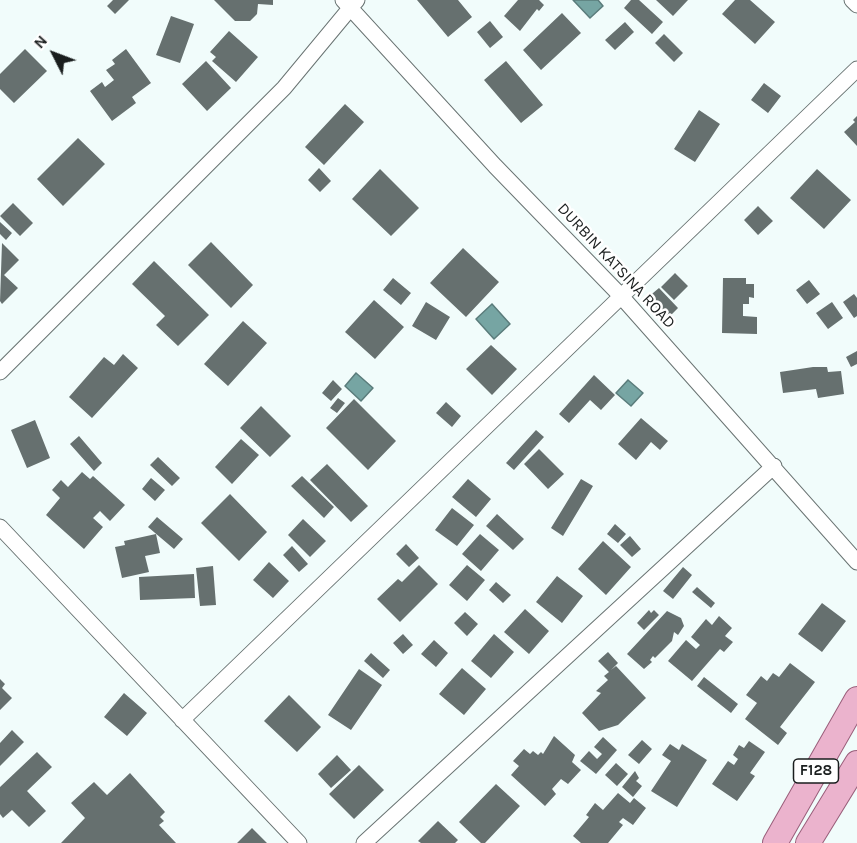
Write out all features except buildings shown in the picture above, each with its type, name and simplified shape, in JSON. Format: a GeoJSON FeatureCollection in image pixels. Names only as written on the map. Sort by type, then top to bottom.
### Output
{"type":"FeatureCollection","features":[{"type":"Feature","properties":{"kind":"main road","name":"F128"},"geometry":{"type":"LineString","coordinates":[[775,843],[857,699]]}},
{"type":"Feature","properties":{"kind":"main road","name":"F128"},"geometry":{"type":"LineString","coordinates":[[808,843],[857,763]]}},
{"type":"Feature","properties":{"kind":"street"},"geometry":{"type":"LineString","coordinates":[[852,0],[857,5]]}},
{"type":"Feature","properties":{"kind":"street"},"geometry":{"type":"LineString","coordinates":[[0,372],[284,88],[350,3]]}},
{"type":"Feature","properties":{"kind":"street","name":"DURBIN KATSINA ROAD"},"geometry":{"type":"LineString","coordinates":[[350,3],[495,166],[620,295],[857,562]]}},
{"type":"Feature","properties":{"kind":"street"},"geometry":{"type":"LineString","coordinates":[[182,720],[620,295],[857,69]]}},
{"type":"Feature","properties":{"kind":"street"},"geometry":{"type":"LineString","coordinates":[[364,843],[774,466]]}},
{"type":"Feature","properties":{"kind":"street"},"geometry":{"type":"LineString","coordinates":[[0,527],[299,843]]}},
{"type":"Feature","properties":{"kind":"water"},"geometry":{"type":"Polygon","coordinates":[[[573,0],[598,0],[603,6],[590,18],[573,0]]]}},
{"type":"Feature","properties":{"kind":"water"},"geometry":{"type":"Polygon","coordinates":[[[492,304],[510,324],[494,339],[476,319],[492,304]]]}},
{"type":"Feature","properties":{"kind":"water"},"geometry":{"type":"Polygon","coordinates":[[[356,373],[373,388],[361,401],[345,386],[356,373]]]}},
{"type":"Feature","properties":{"kind":"water"},"geometry":{"type":"Polygon","coordinates":[[[628,380],[643,393],[631,406],[616,393],[628,380]]]}}]}
